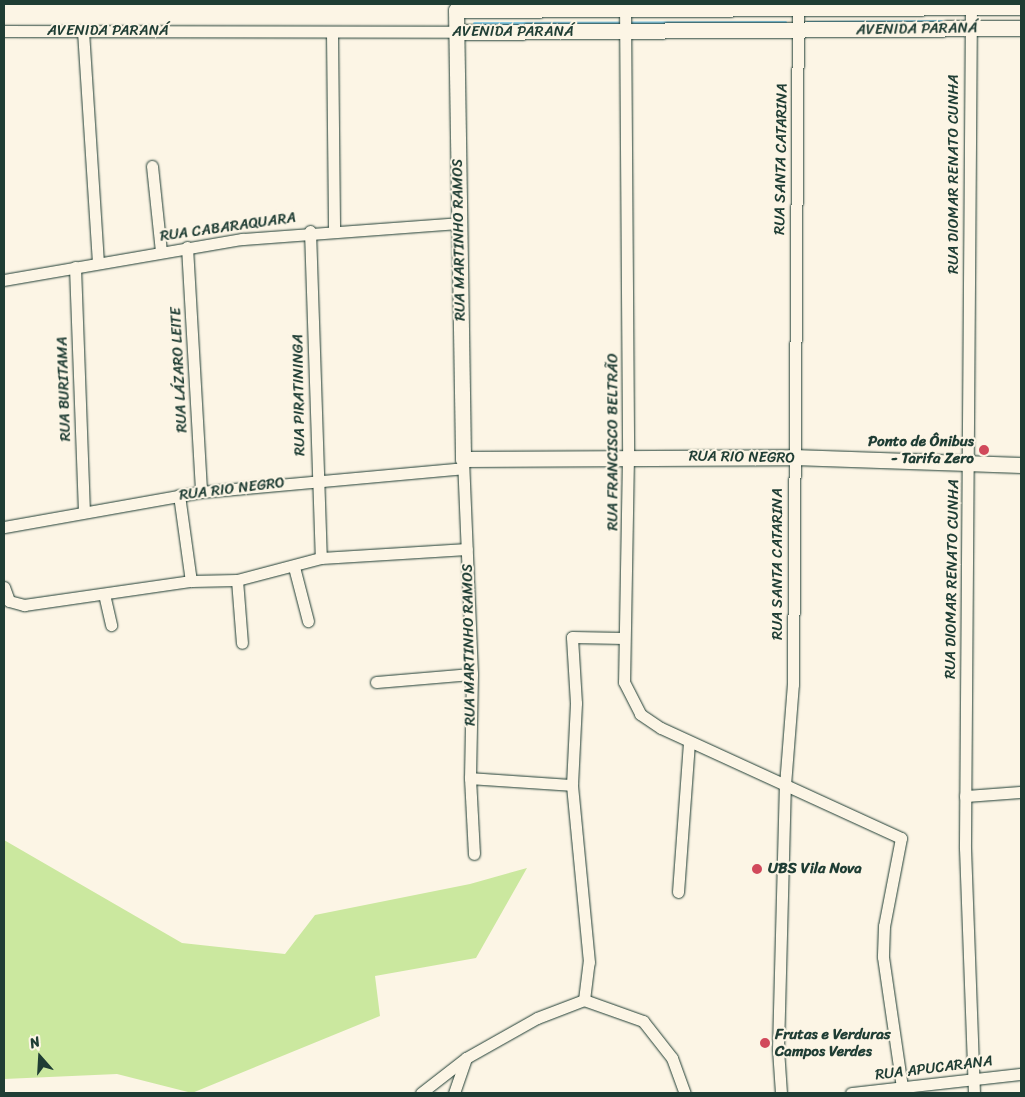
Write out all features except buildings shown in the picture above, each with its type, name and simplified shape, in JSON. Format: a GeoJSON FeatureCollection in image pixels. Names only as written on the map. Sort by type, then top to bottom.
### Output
{"type":"FeatureCollection","features":[{"type":"Feature","properties":{"kind":"street","name":"AVENIDA PARANÁ"},"geometry":{"type":"LineString","coordinates":[[4,31],[456,32],[626,16],[798,6],[1021,7]]}},
{"type":"Feature","properties":{"kind":"street","name":"RUA SANTA CATARINA"},"geometry":{"type":"LineString","coordinates":[[781,1093],[778,1049],[786,785],[793,708],[793,457],[798,6]]}},
{"type":"Feature","properties":{"kind":"street","name":"RUA DIOMAR RENATO CUNHA"},"geometry":{"type":"LineString","coordinates":[[971,6],[965,796],[975,1086]]}},
{"type":"Feature","properties":{"kind":"street","name":"AVENIDA PARANÁ"},"geometry":{"type":"LineString","coordinates":[[456,7],[626,16],[798,30],[1021,28]]}},
{"type":"Feature","properties":{"kind":"street","name":"RUA MARTINHO RAMOS"},"geometry":{"type":"LineString","coordinates":[[456,7],[463,463],[472,674],[470,778],[474,854]]}},
{"type":"Feature","properties":{"kind":"street","name":"RUA FRANCISCO BELTRÃO"},"geometry":{"type":"LineString","coordinates":[[626,16],[628,456],[624,682],[633,703],[649,720],[689,742],[901,838],[884,926],[883,957],[902,1087]]}},
{"type":"Feature","properties":{"kind":"street"},"geometry":{"type":"LineString","coordinates":[[83,32],[98,263]]}},
{"type":"Feature","properties":{"kind":"street"},"geometry":{"type":"LineString","coordinates":[[332,32],[334,230]]}},
{"type":"Feature","properties":{"kind":"street"},"geometry":{"type":"LineString","coordinates":[[152,166],[161,251]]}},
{"type":"Feature","properties":{"kind":"street","name":"RUA CABARAQUARA"},"geometry":{"type":"LineString","coordinates":[[4,280],[187,246],[310,231],[459,223]]}},
{"type":"Feature","properties":{"kind":"street","name":"RUA PIRATININGA"},"geometry":{"type":"LineString","coordinates":[[310,231],[316,478],[321,558]]}},
{"type":"Feature","properties":{"kind":"street","name":"RUA LÁZARO LEITE"},"geometry":{"type":"LineString","coordinates":[[187,246],[201,492]]}},
{"type":"Feature","properties":{"kind":"street","name":"RUA BURITAMA"},"geometry":{"type":"LineString","coordinates":[[74,268],[84,510]]}},
{"type":"Feature","properties":{"kind":"street","name":"RUA RIO NEGRO"},"geometry":{"type":"LineString","coordinates":[[4,527],[84,510],[179,495],[316,478],[463,463],[628,456],[793,457],[1021,464]]}},
{"type":"Feature","properties":{"kind":"street"},"geometry":{"type":"LineString","coordinates":[[179,495],[191,581]]}},
{"type":"Feature","properties":{"kind":"street"},"geometry":{"type":"LineString","coordinates":[[4,587],[14,605],[191,581],[237,580],[294,567],[321,558],[467,549]]}},
{"type":"Feature","properties":{"kind":"street"},"geometry":{"type":"LineString","coordinates":[[294,567],[308,621]]}},
{"type":"Feature","properties":{"kind":"street"},"geometry":{"type":"LineString","coordinates":[[237,580],[242,643]]}},
{"type":"Feature","properties":{"kind":"street"},"geometry":{"type":"LineString","coordinates":[[104,594],[111,625]]}},
{"type":"Feature","properties":{"kind":"street"},"geometry":{"type":"LineString","coordinates":[[584,1000],[589,946],[572,785],[576,702],[572,637],[624,638]]}},
{"type":"Feature","properties":{"kind":"street"},"geometry":{"type":"LineString","coordinates":[[376,682],[472,674]]}},
{"type":"Feature","properties":{"kind":"street"},"geometry":{"type":"LineString","coordinates":[[678,892],[689,742]]}},
{"type":"Feature","properties":{"kind":"street"},"geometry":{"type":"LineString","coordinates":[[470,778],[572,785]]}},
{"type":"Feature","properties":{"kind":"street"},"geometry":{"type":"LineString","coordinates":[[965,796],[1021,792]]}},
{"type":"Feature","properties":{"kind":"street"},"geometry":{"type":"LineString","coordinates":[[421,1093],[466,1058],[537,1018],[584,1000],[643,1021],[672,1058],[685,1093]]}},
{"type":"Feature","properties":{"kind":"street"},"geometry":{"type":"LineString","coordinates":[[454,1093],[466,1058]]}},
{"type":"Feature","properties":{"kind":"street","name":"RUA APUCARANA"},"geometry":{"type":"LineString","coordinates":[[851,1093],[902,1087],[975,1086],[1021,1074]]}},
{"type":"Feature","properties":{"kind":"green space"},"geometry":{"type":"Polygon","coordinates":[[[4,840],[182,943],[285,954],[315,915],[470,884],[527,868],[476,958],[375,976],[380,1016],[192,1093],[117,1074],[4,1079],[4,840]]]}},
{"type":"Feature","properties":{"kind":"waterway"},"geometry":{"type":"LineString","coordinates":[[807,22],[941,21]]}},
{"type":"Feature","properties":{"kind":"waterway"},"geometry":{"type":"LineString","coordinates":[[474,23],[785,22]]}},
{"type":"Feature","properties":{"kind":"place","name":"Ponto de Ônibus - Tarifa Zero"},"geometry":{"type":"Point","coordinates":[984,450]}},
{"type":"Feature","properties":{"kind":"place","name":"UBS Vila Nova"},"geometry":{"type":"Point","coordinates":[757,869]}},
{"type":"Feature","properties":{"kind":"place","name":"Frutas e Verduras Campos Verdes"},"geometry":{"type":"Point","coordinates":[765,1043]}}]}
